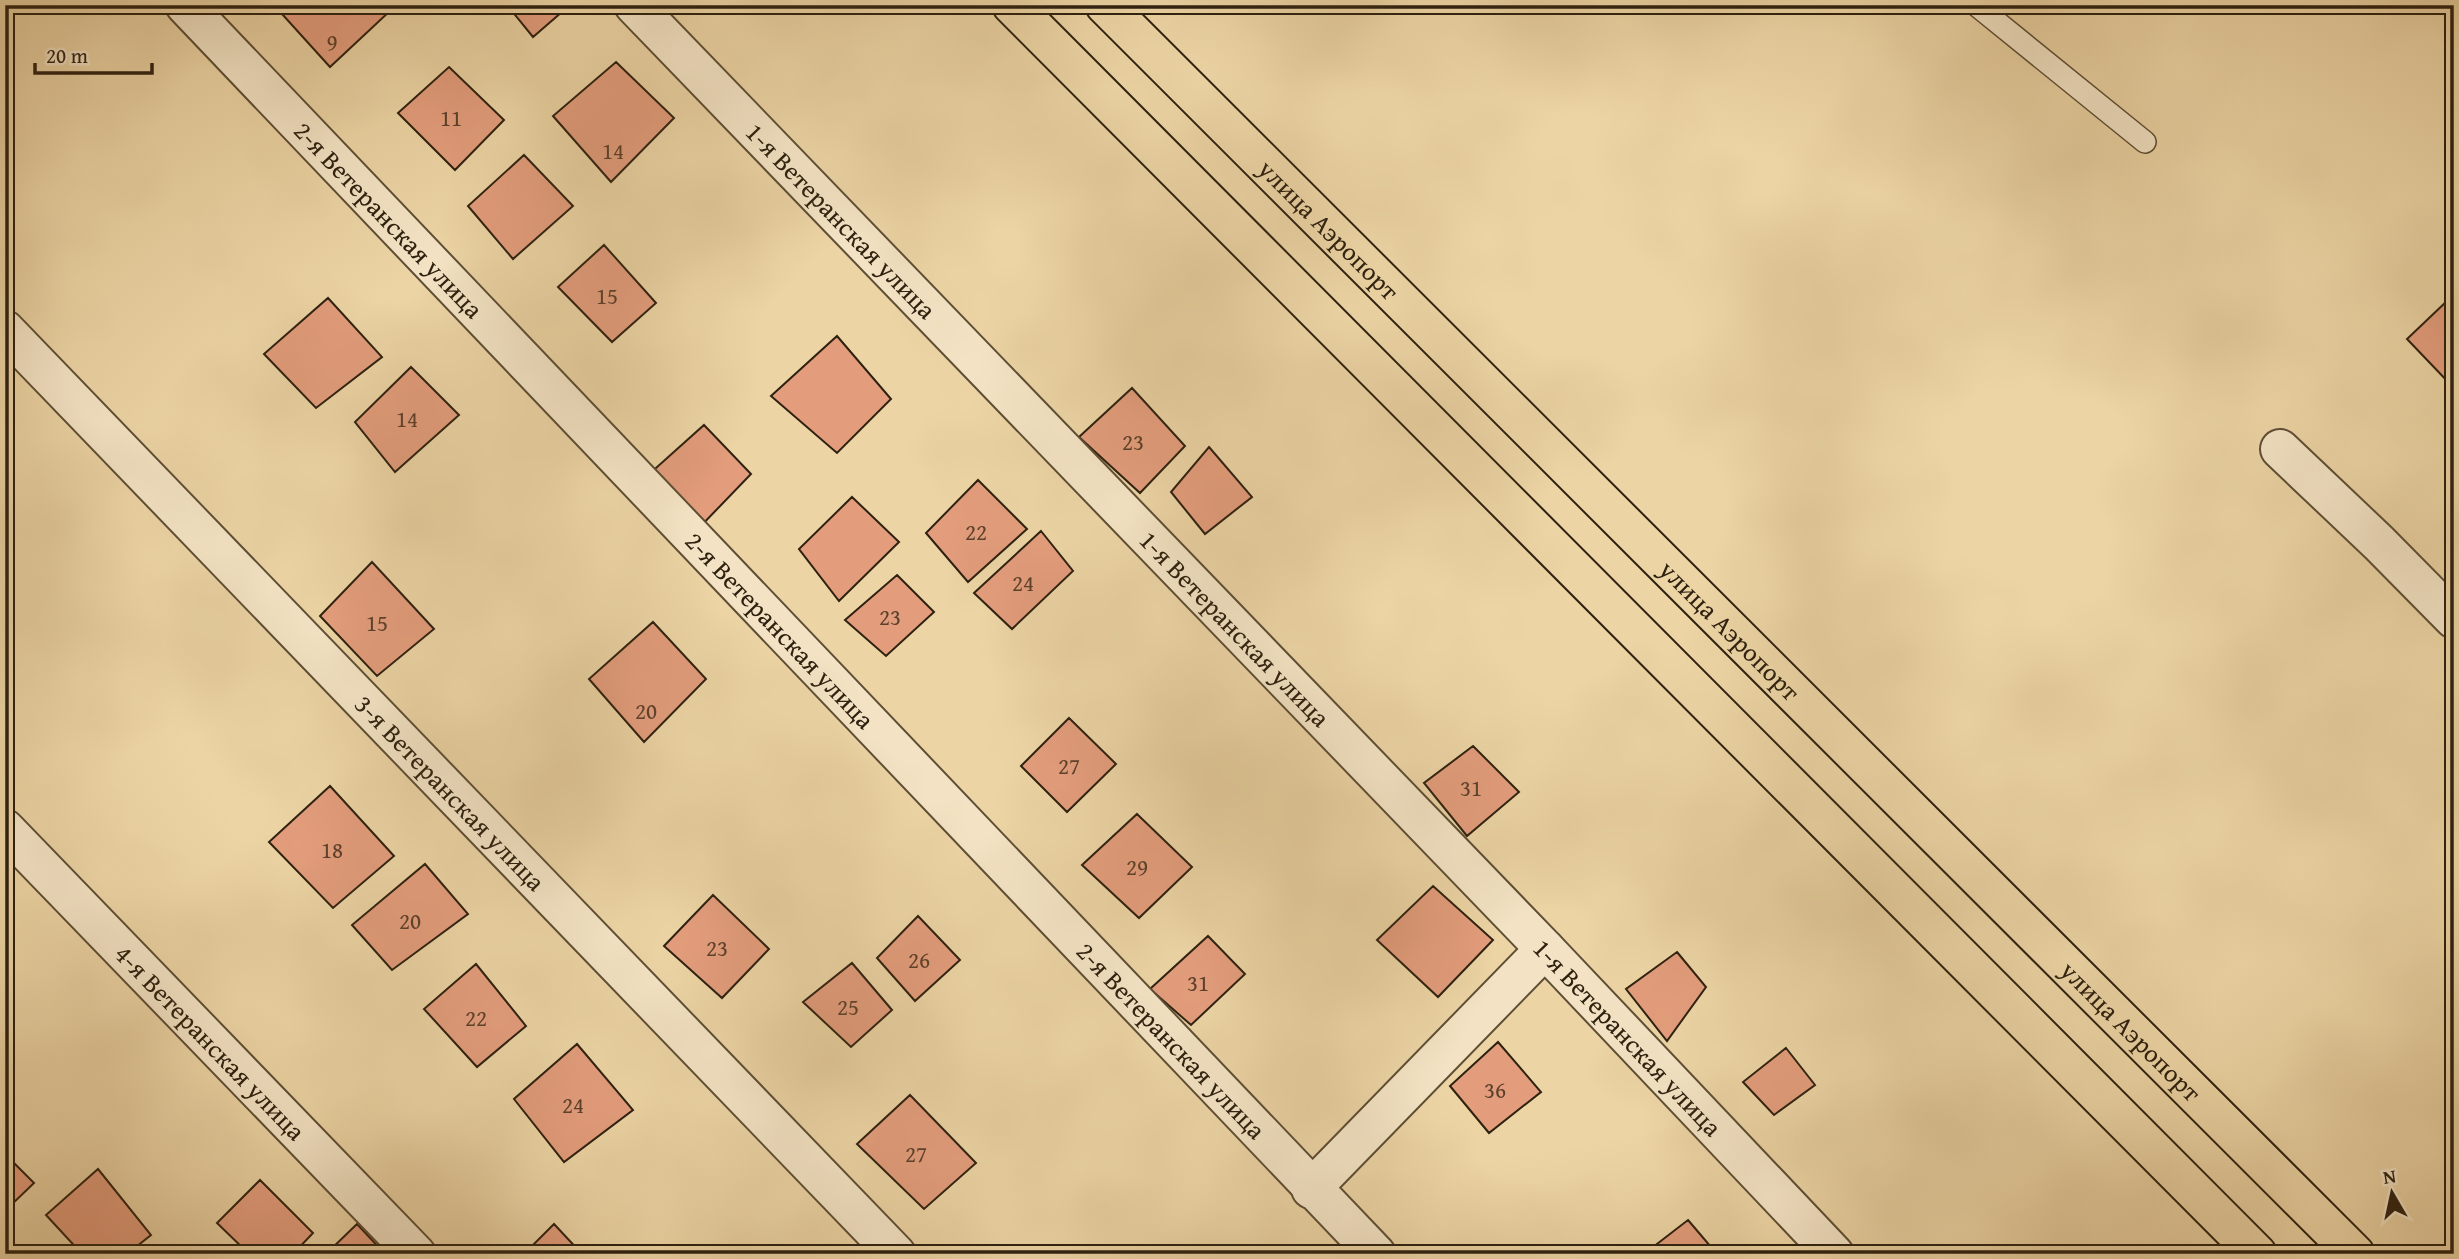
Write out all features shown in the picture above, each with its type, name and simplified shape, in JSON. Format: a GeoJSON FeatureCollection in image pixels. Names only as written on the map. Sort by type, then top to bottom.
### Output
{"type":"FeatureCollection","features":[{"type":"Feature","properties":{"kind":"main road"},"geometry":{"type":"LineString","coordinates":[[1012,5],[2257,1254]]}},
{"type":"Feature","properties":{"kind":"main road","name":"улица Аэропорт"},"geometry":{"type":"LineString","coordinates":[[1105,5],[2354,1254]]}},
{"type":"Feature","properties":{"kind":"street","name":"2-я Ветеранская улица"},"geometry":{"type":"LineString","coordinates":[[185,5],[1311,1189],[1376,1254]]}},
{"type":"Feature","properties":{"kind":"street","name":"1-я Ветеранская улица"},"geometry":{"type":"LineString","coordinates":[[635,5],[1545,949],[1834,1254]]}},
{"type":"Feature","properties":{"kind":"street","name":"3-я Ветеранская улица"},"geometry":{"type":"LineString","coordinates":[[5,330],[896,1254]]}},
{"type":"Feature","properties":{"kind":"street"},"geometry":{"type":"LineString","coordinates":[[2280,449],[2379,543],[2454,620]]}},
{"type":"Feature","properties":{"kind":"street","name":"4-я Ветеранская улица"},"geometry":{"type":"LineString","coordinates":[[5,830],[416,1254]]}},
{"type":"Feature","properties":{"kind":"street"},"geometry":{"type":"LineString","coordinates":[[1311,1189],[1545,949]]}},
{"type":"Feature","properties":{"kind":"lane"},"geometry":{"type":"LineString","coordinates":[[1976,5],[2146,142]]}},
{"type":"Feature","properties":{"kind":"building"},"geometry":{"type":"Polygon","coordinates":[[[291,5],[386,5],[391,10],[330,67],[282,14],[291,5]]]}},
{"type":"Feature","properties":{"kind":"building"},"geometry":{"type":"Polygon","coordinates":[[[507,5],[570,5],[533,37],[507,5]]]}},
{"type":"Feature","properties":{"kind":"building"},"geometry":{"type":"Polygon","coordinates":[[[616,62],[674,118],[611,182],[553,116],[616,62]]]}},
{"type":"Feature","properties":{"kind":"building"},"geometry":{"type":"Polygon","coordinates":[[[449,67],[504,120],[455,170],[398,113],[449,67]]]}},
{"type":"Feature","properties":{"kind":"building"},"geometry":{"type":"Polygon","coordinates":[[[524,155],[573,206],[513,259],[468,206],[524,155]]]}},
{"type":"Feature","properties":{"kind":"building"},"geometry":{"type":"Polygon","coordinates":[[[604,245],[656,303],[612,342],[558,287],[604,245]]]}},
{"type":"Feature","properties":{"kind":"building"},"geometry":{"type":"Polygon","coordinates":[[[328,298],[382,357],[316,408],[264,354],[328,298]]]}},
{"type":"Feature","properties":{"kind":"building"},"geometry":{"type":"Polygon","coordinates":[[[2447,301],[2454,308],[2454,382],[2451,385],[2407,339],[2447,301]]]}},
{"type":"Feature","properties":{"kind":"building"},"geometry":{"type":"Polygon","coordinates":[[[837,336],[891,399],[837,453],[771,396],[837,336]]]}},
{"type":"Feature","properties":{"kind":"building"},"geometry":{"type":"Polygon","coordinates":[[[411,367],[459,415],[395,472],[355,422],[411,367]]]}},
{"type":"Feature","properties":{"kind":"building"},"geometry":{"type":"Polygon","coordinates":[[[1132,388],[1185,446],[1140,493],[1079,437],[1132,388]]]}},
{"type":"Feature","properties":{"kind":"building"},"geometry":{"type":"Polygon","coordinates":[[[704,425],[751,474],[696,531],[647,476],[704,425]]]}},
{"type":"Feature","properties":{"kind":"building"},"geometry":{"type":"Polygon","coordinates":[[[1209,447],[1252,497],[1205,534],[1171,492],[1209,447]]]}},
{"type":"Feature","properties":{"kind":"building"},"geometry":{"type":"Polygon","coordinates":[[[978,480],[1027,529],[968,582],[926,533],[978,480]]]}},
{"type":"Feature","properties":{"kind":"building"},"geometry":{"type":"Polygon","coordinates":[[[852,497],[899,542],[839,601],[799,549],[852,497]]]}},
{"type":"Feature","properties":{"kind":"building"},"geometry":{"type":"Polygon","coordinates":[[[1041,531],[1073,571],[1012,629],[974,593],[1041,531]]]}},
{"type":"Feature","properties":{"kind":"building"},"geometry":{"type":"Polygon","coordinates":[[[372,562],[434,629],[377,676],[320,616],[372,562]]]}},
{"type":"Feature","properties":{"kind":"building"},"geometry":{"type":"Polygon","coordinates":[[[897,575],[934,612],[886,656],[845,620],[897,575]]]}},
{"type":"Feature","properties":{"kind":"building"},"geometry":{"type":"Polygon","coordinates":[[[653,622],[706,679],[644,742],[589,679],[653,622]]]}},
{"type":"Feature","properties":{"kind":"building"},"geometry":{"type":"Polygon","coordinates":[[[1069,718],[1116,764],[1067,812],[1021,766],[1069,718]]]}},
{"type":"Feature","properties":{"kind":"building"},"geometry":{"type":"Polygon","coordinates":[[[1473,746],[1519,792],[1467,836],[1424,783],[1473,746]]]}},
{"type":"Feature","properties":{"kind":"building"},"geometry":{"type":"Polygon","coordinates":[[[330,786],[394,856],[333,908],[269,842],[330,786]]]}},
{"type":"Feature","properties":{"kind":"building"},"geometry":{"type":"Polygon","coordinates":[[[1137,814],[1192,867],[1139,918],[1082,865],[1137,814]]]}},
{"type":"Feature","properties":{"kind":"building"},"geometry":{"type":"Polygon","coordinates":[[[425,864],[468,914],[392,970],[352,925],[425,864]]]}},
{"type":"Feature","properties":{"kind":"building"},"geometry":{"type":"Polygon","coordinates":[[[1433,886],[1493,940],[1438,997],[1377,940],[1433,886]]]}},
{"type":"Feature","properties":{"kind":"building"},"geometry":{"type":"Polygon","coordinates":[[[713,895],[769,949],[722,998],[664,946],[713,895]]]}},
{"type":"Feature","properties":{"kind":"building"},"geometry":{"type":"Polygon","coordinates":[[[918,916],[960,960],[915,1001],[877,958],[918,916]]]}},
{"type":"Feature","properties":{"kind":"building"},"geometry":{"type":"Polygon","coordinates":[[[1208,936],[1245,974],[1191,1025],[1150,989],[1208,936]]]}},
{"type":"Feature","properties":{"kind":"building"},"geometry":{"type":"Polygon","coordinates":[[[1677,952],[1706,987],[1667,1041],[1626,989],[1677,952]]]}},
{"type":"Feature","properties":{"kind":"building"},"geometry":{"type":"Polygon","coordinates":[[[852,963],[892,1010],[851,1047],[803,1002],[852,963]]]}},
{"type":"Feature","properties":{"kind":"building"},"geometry":{"type":"Polygon","coordinates":[[[476,964],[526,1026],[477,1067],[424,1009],[476,964]]]}},
{"type":"Feature","properties":{"kind":"building"},"geometry":{"type":"Polygon","coordinates":[[[1498,1042],[1541,1092],[1489,1133],[1450,1086],[1498,1042]]]}},
{"type":"Feature","properties":{"kind":"building"},"geometry":{"type":"Polygon","coordinates":[[[577,1044],[633,1110],[564,1162],[514,1099],[577,1044]]]}},
{"type":"Feature","properties":{"kind":"building"},"geometry":{"type":"Polygon","coordinates":[[[1786,1048],[1815,1085],[1774,1115],[1743,1082],[1786,1048]]]}},
{"type":"Feature","properties":{"kind":"building"},"geometry":{"type":"Polygon","coordinates":[[[910,1095],[976,1163],[924,1209],[857,1144],[910,1095]]]}},
{"type":"Feature","properties":{"kind":"building"},"geometry":{"type":"Polygon","coordinates":[[[5,1154],[34,1183],[5,1211],[5,1154]]]}},
{"type":"Feature","properties":{"kind":"building"},"geometry":{"type":"Polygon","coordinates":[[[98,1169],[151,1235],[127,1254],[82,1254],[46,1215],[98,1169]]]}},
{"type":"Feature","properties":{"kind":"building"},"geometry":{"type":"Polygon","coordinates":[[[260,1180],[313,1233],[293,1254],[249,1254],[217,1223],[260,1180]]]}},
{"type":"Feature","properties":{"kind":"building"},"geometry":{"type":"Polygon","coordinates":[[[1688,1220],[1717,1254],[1644,1254],[1688,1220]]]}},
{"type":"Feature","properties":{"kind":"building"},"geometry":{"type":"Polygon","coordinates":[[[357,1224],[385,1254],[326,1254],[357,1224]]]}},
{"type":"Feature","properties":{"kind":"building"},"geometry":{"type":"Polygon","coordinates":[[[554,1224],[582,1254],[524,1254],[554,1224]]]}}]}
